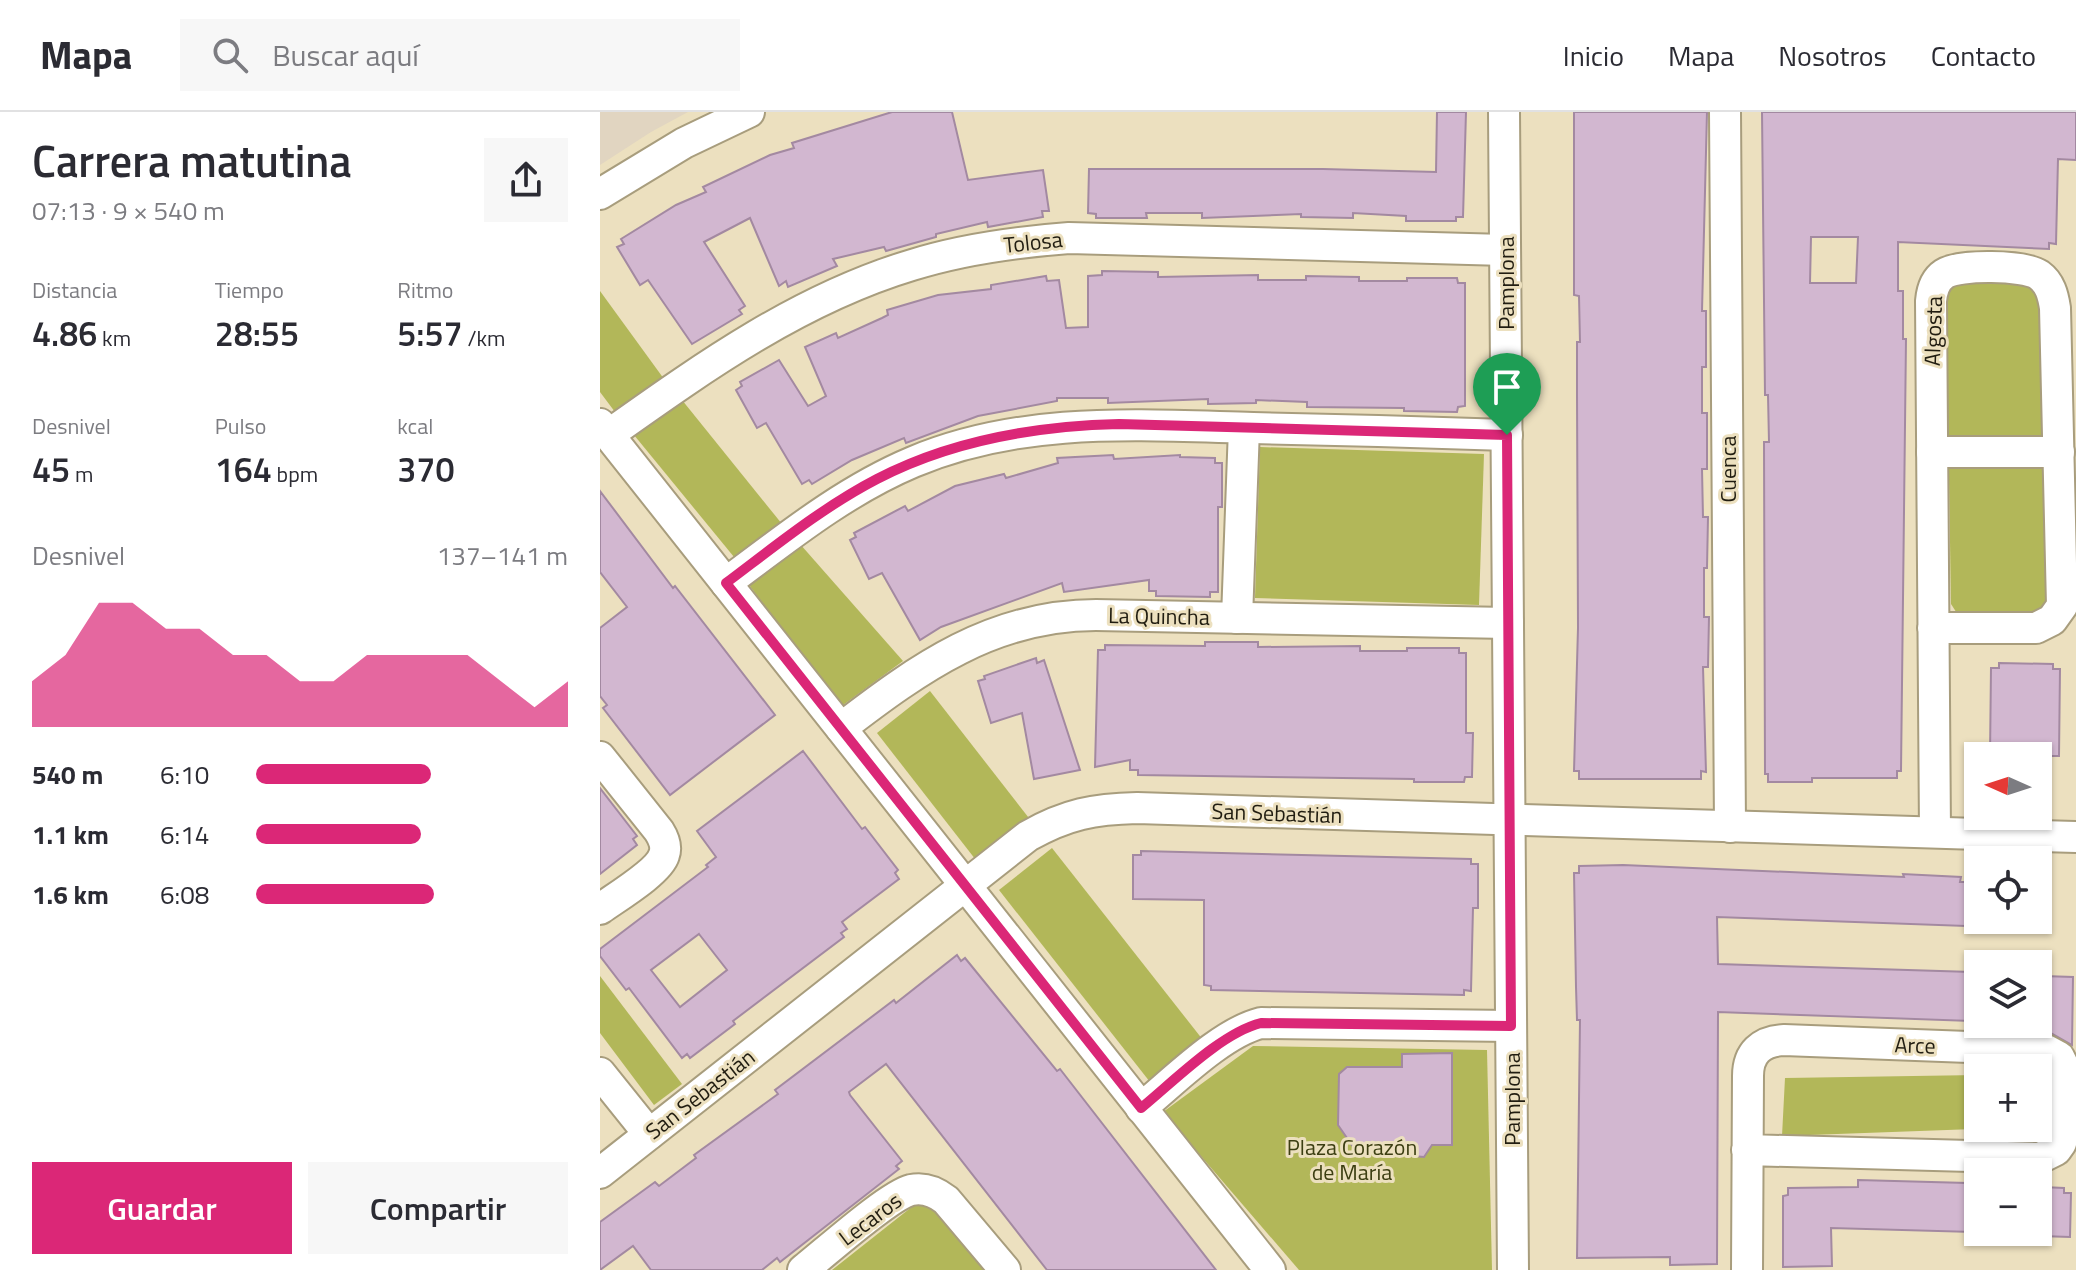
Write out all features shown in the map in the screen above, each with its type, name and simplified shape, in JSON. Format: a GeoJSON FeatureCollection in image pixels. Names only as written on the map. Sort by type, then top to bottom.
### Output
{"type":"FeatureCollection","features":[{"type":"Feature","properties":{"kind":"street"},"geometry":{"type":"LineString","coordinates":[[600,194],[684,143],[749,112]]}},
{"type":"Feature","properties":{"kind":"street","name":"Pamplona"},"geometry":{"type":"LineString","coordinates":[[1504,112],[1513,1270]]}},
{"type":"Feature","properties":{"kind":"street","name":"Cuenca"},"geometry":{"type":"LineString","coordinates":[[1725,112],[1730,827]]}},
{"type":"Feature","properties":{"kind":"street","name":"Tolosa"},"geometry":{"type":"LineString","coordinates":[[604,430],[728,351],[818,302],[912,265],[962,252],[1015,242],[1069,238],[1505,250]]}},
{"type":"Feature","properties":{"kind":"street","name":"Algosta"},"geometry":{"type":"LineString","coordinates":[[1933,628],[2036,628],[2058,613],[2063,596],[2055,308],[2045,280],[2028,270],[1965,268],[1947,272],[1940,277],[1932,292],[1932,452],[1933,628],[1935,832]]}},
{"type":"Feature","properties":{"kind":"street"},"geometry":{"type":"LineString","coordinates":[[726,583],[803,526],[876,479],[954,447],[1037,429],[1078,425],[1507,435]]}},
{"type":"Feature","properties":{"kind":"street"},"geometry":{"type":"LineString","coordinates":[[1237,618],[1244,428]]}},
{"type":"Feature","properties":{"kind":"street"},"geometry":{"type":"LineString","coordinates":[[604,430],[1270,1270]]}},
{"type":"Feature","properties":{"kind":"street"},"geometry":{"type":"LineString","coordinates":[[1932,452],[2059,452]]}},
{"type":"Feature","properties":{"kind":"street","name":"La Quincha"},"geometry":{"type":"LineString","coordinates":[[841,728],[886,694],[971,642],[1023,623],[1071,615],[1508,623]]}},
{"type":"Feature","properties":{"kind":"street"},"geometry":{"type":"LineString","coordinates":[[600,757],[659,831],[665,845],[665,853],[658,865],[600,909]]}},
{"type":"Feature","properties":{"kind":"street","name":"San Sebastián"},"geometry":{"type":"LineString","coordinates":[[600,1173],[1028,836],[1058,821],[1091,810],[1137,808],[2076,837]]}},
{"type":"Feature","properties":{"kind":"street"},"geometry":{"type":"LineString","coordinates":[[1141,1108],[1227,1038],[1261,1023],[1511,1026]]}},
{"type":"Feature","properties":{"kind":"street","name":"Arce"},"geometry":{"type":"LineString","coordinates":[[1747,1150],[2040,1158],[2056,1150],[2064,1136],[2066,1071],[2059,1057],[2046,1050],[1774,1041],[1756,1049],[1748,1066],[1747,1150],[1747,1270]]}},
{"type":"Feature","properties":{"kind":"street"},"geometry":{"type":"LineString","coordinates":[[600,1073],[649,1134]]}},
{"type":"Feature","properties":{"kind":"street","name":"Lecaros"},"geometry":{"type":"LineString","coordinates":[[803,1270],[896,1196],[921,1189],[939,1194],[946,1200],[1005,1270]]}},
{"type":"Feature","properties":{"kind":"shaded area"},"geometry":{"type":"Polygon","coordinates":[[[600,112],[688,112],[600,165],[600,112]]]}},
{"type":"Feature","properties":{"kind":"green space"},"geometry":{"type":"Polygon","coordinates":[[[1960,279],[2034,287],[2048,309],[2054,597],[2039,616],[1960,618],[1951,604],[1946,291],[1960,279]]]}},
{"type":"Feature","properties":{"kind":"green space"},"geometry":{"type":"Polygon","coordinates":[[[600,291],[664,379],[618,416],[600,392],[600,291]]]}},
{"type":"Feature","properties":{"kind":"green space"},"geometry":{"type":"Polygon","coordinates":[[[682,400],[782,524],[734,557],[634,435],[682,400]]]}},
{"type":"Feature","properties":{"kind":"green space"},"geometry":{"type":"Polygon","coordinates":[[[1260,447],[1484,454],[1479,605],[1255,598],[1260,447]]]}},
{"type":"Feature","properties":{"kind":"green space"},"geometry":{"type":"Polygon","coordinates":[[[800,544],[903,661],[839,708],[744,578],[800,544]]]}},
{"type":"Feature","properties":{"kind":"green space"},"geometry":{"type":"Polygon","coordinates":[[[930,691],[1032,822],[979,864],[877,733],[930,691]]]}},
{"type":"Feature","properties":{"kind":"green space"},"geometry":{"type":"Polygon","coordinates":[[[1052,848],[1203,1040],[1150,1082],[999,890],[1052,848]]]}},
{"type":"Feature","properties":{"kind":"green space"},"geometry":{"type":"Polygon","coordinates":[[[600,976],[682,1084],[654,1105],[600,1033],[600,976]]]}},
{"type":"Feature","properties":{"kind":"green space","name":"Plaza Corazón de María"},"geometry":{"type":"Polygon","coordinates":[[[1253,1046],[1487,1050],[1492,1270],[1299,1270],[1163,1112],[1253,1046]]]}},
{"type":"Feature","properties":{"kind":"green space"},"geometry":{"type":"Polygon","coordinates":[[[1964,1075],[1964,1129],[1782,1136],[1785,1078],[1964,1075]]]}},
{"type":"Feature","properties":{"kind":"green space"},"geometry":{"type":"Polygon","coordinates":[[[935,1201],[987,1270],[832,1270],[918,1202],[935,1201]]]}},
{"type":"Feature","properties":{"kind":"building"},"geometry":{"type":"Polygon","coordinates":[[[892,112],[952,112],[968,180],[1043,170],[1049,211],[1042,211],[1043,217],[988,227],[987,222],[936,234],[936,237],[886,251],[884,247],[833,259],[837,266],[788,287],[786,281],[779,286],[750,218],[704,242],[745,306],[739,310],[742,314],[692,344],[648,280],[640,285],[617,247],[624,244],[621,239],[676,205],[706,192],[703,187],[770,155],[794,148],[792,143],[892,112]]]}},
{"type":"Feature","properties":{"kind":"building"},"geometry":{"type":"Polygon","coordinates":[[[1437,112],[1466,112],[1463,217],[1456,217],[1456,221],[1406,221],[1406,216],[1353,213],[1353,218],[1301,217],[1301,214],[1202,218],[1202,213],[1146,213],[1147,218],[1096,218],[1096,214],[1088,213],[1089,169],[1436,172],[1437,112]]]}},
{"type":"Feature","properties":{"kind":"building"},"geometry":{"type":"Polygon","coordinates":[[[1574,112],[1707,112],[1702,311],[1706,311],[1706,367],[1702,367],[1702,413],[1707,413],[1707,469],[1702,469],[1703,517],[1708,517],[1704,617],[1709,617],[1708,667],[1703,667],[1706,772],[1701,771],[1701,779],[1579,779],[1579,771],[1574,771],[1578,628],[1577,342],[1580,342],[1579,296],[1574,295],[1574,112]]]}},
{"type":"Feature","properties":{"kind":"building"},"geometry":{"type":"Polygon","coordinates":[[[1762,112],[2076,112],[2076,160],[2058,159],[2056,244],[2049,243],[2049,249],[1898,242],[1898,291],[1903,291],[1903,339],[1906,339],[1901,771],[1897,771],[1897,778],[1812,778],[1812,782],[1768,782],[1768,774],[1765,774],[1764,442],[1769,442],[1768,395],[1765,395],[1762,112]],[[1811,237],[1810,283],[1856,283],[1858,237],[1811,237]]]}},
{"type":"Feature","properties":{"kind":"building"},"geometry":{"type":"Polygon","coordinates":[[[1102,271],[1158,272],[1158,277],[1258,275],[1258,280],[1306,280],[1306,276],[1359,277],[1359,281],[1457,278],[1458,283],[1465,283],[1465,406],[1458,407],[1457,412],[1404,411],[1404,408],[1307,407],[1307,402],[1256,400],[1256,403],[1208,404],[1208,399],[1108,403],[1108,398],[1057,398],[1057,401],[978,416],[906,443],[904,438],[852,460],[812,484],[809,480],[802,484],[766,423],[757,428],[736,390],[742,386],[740,382],[779,360],[808,406],[826,396],[805,347],[836,333],[838,338],[888,315],[887,310],[938,295],[991,289],[991,285],[1046,276],[1047,281],[1059,280],[1066,328],[1088,327],[1088,276],[1102,275],[1102,271]]]}},
{"type":"Feature","properties":{"kind":"building"},"geometry":{"type":"Polygon","coordinates":[[[1113,455],[1114,459],[1180,455],[1215,458],[1215,463],[1222,463],[1222,507],[1218,507],[1218,592],[1210,592],[1210,597],[1156,596],[1156,591],[1149,591],[1149,580],[1064,592],[1062,583],[941,627],[920,640],[882,573],[869,579],[850,540],[856,537],[854,533],[905,506],[908,511],[955,486],[1004,474],[1006,478],[1058,463],[1057,458],[1113,455]]]}},
{"type":"Feature","properties":{"kind":"building"},"geometry":{"type":"Polygon","coordinates":[[[600,491],[775,715],[670,795],[603,708],[607,705],[600,696],[600,628],[627,607],[600,572],[600,491]]]}},
{"type":"Feature","properties":{"kind":"building"},"geometry":{"type":"Polygon","coordinates":[[[1205,642],[1258,642],[1258,647],[1360,646],[1360,651],[1459,648],[1459,653],[1466,653],[1466,733],[1473,733],[1472,777],[1465,777],[1464,782],[1414,782],[1414,779],[1138,775],[1138,770],[1130,770],[1130,760],[1095,767],[1098,650],[1105,650],[1105,645],[1205,646],[1205,642]]]}},
{"type":"Feature","properties":{"kind":"building"},"geometry":{"type":"Polygon","coordinates":[[[1036,658],[1037,663],[1044,660],[1080,770],[1034,779],[1022,713],[991,723],[978,681],[985,679],[984,676],[1036,658]]]}},
{"type":"Feature","properties":{"kind":"building"},"geometry":{"type":"Polygon","coordinates":[[[1999,663],[2053,664],[2053,669],[2060,669],[2059,756],[2052,756],[2052,742],[1990,742],[1991,668],[1999,668],[1999,663]]]}},
{"type":"Feature","properties":{"kind":"building"},"geometry":{"type":"Polygon","coordinates":[[[803,751],[862,829],[865,827],[898,870],[895,873],[899,879],[842,922],[847,929],[841,933],[844,937],[733,1021],[735,1024],[690,1058],[687,1054],[682,1058],[629,988],[626,990],[600,956],[600,949],[708,867],[706,865],[716,857],[697,831],[803,751]],[[699,934],[651,970],[680,1007],[727,970],[699,934]]]}},
{"type":"Feature","properties":{"kind":"building"},"geometry":{"type":"Polygon","coordinates":[[[600,788],[637,836],[633,839],[637,845],[600,874],[600,788]]]}},
{"type":"Feature","properties":{"kind":"building"},"geometry":{"type":"Polygon","coordinates":[[[1141,851],[1471,859],[1471,864],[1478,864],[1478,908],[1473,908],[1471,991],[1464,990],[1464,995],[1211,990],[1211,986],[1204,985],[1204,900],[1133,899],[1133,855],[1141,855],[1141,851]]]}},
{"type":"Feature","properties":{"kind":"building"},"geometry":{"type":"Polygon","coordinates":[[[1623,865],[1904,877],[1903,874],[1961,877],[1960,882],[1964,882],[1964,926],[1717,917],[1718,964],[1964,972],[1964,1021],[1718,1012],[1717,1264],[1670,1265],[1670,1257],[1577,1258],[1580,1020],[1577,1020],[1574,873],[1579,873],[1579,866],[1623,865]]]}},
{"type":"Feature","properties":{"kind":"building"},"geometry":{"type":"Polygon","coordinates":[[[957,955],[961,961],[965,958],[1057,1071],[1060,1069],[1216,1270],[1047,1270],[886,1064],[849,1092],[902,1161],[896,1166],[899,1169],[780,1262],[777,1258],[762,1270],[651,1270],[633,1246],[600,1270],[600,1222],[655,1182],[659,1186],[696,1158],[694,1155],[778,1094],[775,1090],[957,955]]]}},
{"type":"Feature","properties":{"kind":"building"},"geometry":{"type":"Polygon","coordinates":[[[2052,976],[2073,977],[2072,1045],[2052,1034],[2052,976]]]}},
{"type":"Feature","properties":{"kind":"building"},"geometry":{"type":"Polygon","coordinates":[[[1452,1053],[1452,1145],[1432,1145],[1424,1157],[1356,1151],[1338,1125],[1339,1074],[1347,1067],[1402,1067],[1402,1054],[1452,1053]]]}},
{"type":"Feature","properties":{"kind":"building"},"geometry":{"type":"Polygon","coordinates":[[[1858,1180],[1964,1183],[1964,1232],[1831,1228],[1832,1266],[1783,1267],[1783,1196],[1788,1195],[1788,1188],[1858,1187],[1858,1180]]]}},
{"type":"Feature","properties":{"kind":"building"},"geometry":{"type":"Polygon","coordinates":[[[2052,1187],[2064,1188],[2064,1193],[2071,1193],[2070,1237],[2052,1236],[2052,1187]]]}},
{"type":"Feature","properties":{"kind":"route"},"geometry":{"type":"LineString","coordinates":[[1119,424],[1507,435],[1511,1026],[1261,1023],[1227,1038],[1141,1108],[726,583],[803,526],[876,479],[915,461],[995,436],[1078,425],[1119,424]]}}]}
